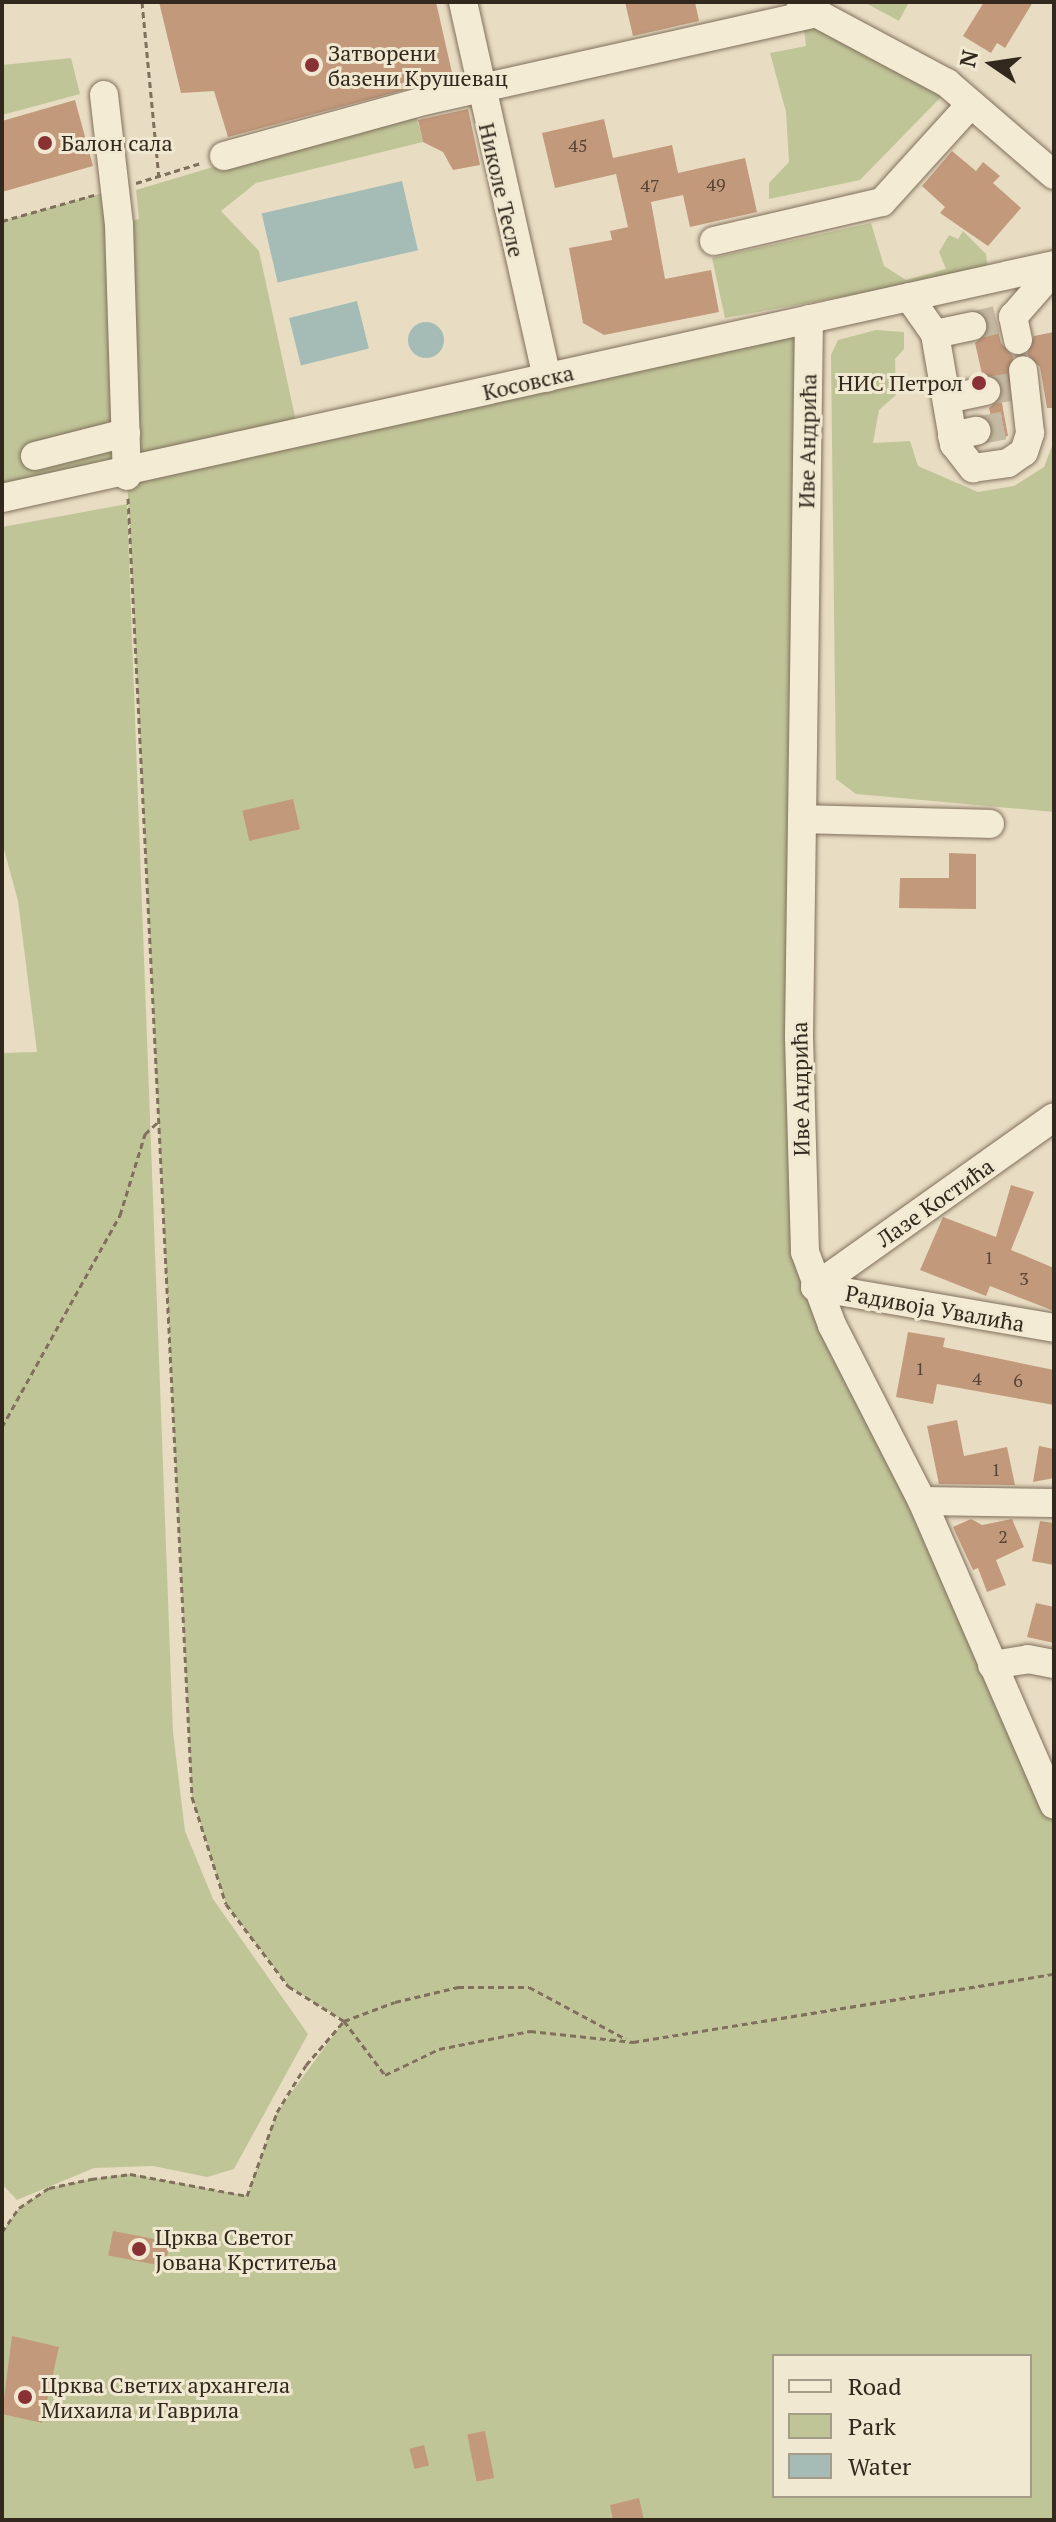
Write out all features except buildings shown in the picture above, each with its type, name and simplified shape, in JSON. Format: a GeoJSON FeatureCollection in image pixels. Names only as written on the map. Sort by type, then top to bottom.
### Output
{"type":"FeatureCollection","features":[{"type":"Feature","properties":{"kind":"street","name":"Николе Тесле"},"geometry":{"type":"LineString","coordinates":[[463,2],[480,92],[547,378]]}},
{"type":"Feature","properties":{"kind":"street"},"geometry":{"type":"LineString","coordinates":[[224,156],[807,8],[910,58],[1054,175]]}},
{"type":"Feature","properties":{"kind":"street"},"geometry":{"type":"LineString","coordinates":[[104,95],[119,225],[127,476]]}},
{"type":"Feature","properties":{"kind":"street"},"geometry":{"type":"LineString","coordinates":[[714,241],[882,202],[970,105]]}},
{"type":"Feature","properties":{"kind":"street"},"geometry":{"type":"LineString","coordinates":[[935,334],[1000,326],[1054,268]]}},
{"type":"Feature","properties":{"kind":"street","name":"Косовска"},"geometry":{"type":"LineString","coordinates":[[2,498],[127,476],[809,319],[1054,268]]}},
{"type":"Feature","properties":{"kind":"street"},"geometry":{"type":"LineString","coordinates":[[909,297],[935,334],[947,399],[964,433],[965,462],[996,466],[1024,452],[1011,383],[947,399]]}},
{"type":"Feature","properties":{"kind":"street","name":"Иве Андрића"},"geometry":{"type":"LineString","coordinates":[[809,319],[802,819],[803,1218],[815,1287],[922,1501],[1054,1804]]}},
{"type":"Feature","properties":{"kind":"street"},"geometry":{"type":"LineString","coordinates":[[35,456],[126,433]]}},
{"type":"Feature","properties":{"kind":"street"},"geometry":{"type":"LineString","coordinates":[[802,819],[990,824]]}},
{"type":"Feature","properties":{"kind":"street","name":"Лазе Костића"},"geometry":{"type":"LineString","coordinates":[[815,1287],[1054,1117]]}},
{"type":"Feature","properties":{"kind":"street","name":"Радивоја Увалића"},"geometry":{"type":"LineString","coordinates":[[815,1287],[1054,1328]]}},
{"type":"Feature","properties":{"kind":"street"},"geometry":{"type":"LineString","coordinates":[[922,1501],[1054,1503]]}},
{"type":"Feature","properties":{"kind":"street"},"geometry":{"type":"LineString","coordinates":[[992,1665],[1028,1659],[1054,1664]]}},
{"type":"Feature","properties":{"kind":"path"},"geometry":{"type":"LineString","coordinates":[[142,2],[159,177]]}},
{"type":"Feature","properties":{"kind":"path"},"geometry":{"type":"LineString","coordinates":[[127,476],[192,1797],[226,1904],[288,1986],[344,2021],[385,2075],[439,2049],[530,2031],[633,2042],[1054,1974]]}},
{"type":"Feature","properties":{"kind":"path"},"geometry":{"type":"LineString","coordinates":[[2,1427],[120,1215],[145,1134],[159,1121]]}},
{"type":"Feature","properties":{"kind":"path"},"geometry":{"type":"LineString","coordinates":[[2,2232],[19,2208],[49,2188],[91,2179],[130,2174],[247,2196],[277,2112],[344,2021],[447,1990],[505,1984],[550,1994],[633,2042]]}},
{"type":"Feature","properties":{"kind":"green space"},"geometry":{"type":"Polygon","coordinates":[[[864,2],[909,2],[899,21],[864,2]]]}},
{"type":"Feature","properties":{"kind":"green space"},"geometry":{"type":"Polygon","coordinates":[[[823,24],[942,96],[860,180],[769,199],[769,183],[789,162],[786,112],[770,53],[806,46],[804,28],[823,24]]]}},
{"type":"Feature","properties":{"kind":"green space"},"geometry":{"type":"Polygon","coordinates":[[[71,58],[80,94],[2,115],[2,65],[71,58]]]}},
{"type":"Feature","properties":{"kind":"green space"},"geometry":{"type":"Polygon","coordinates":[[[414,107],[423,142],[256,183],[221,211],[259,251],[299,435],[809,319],[805,1252],[1054,1804],[1054,2520],[2,2520],[2,2232],[19,2208],[49,2188],[91,2179],[130,2174],[247,2196],[277,2112],[344,2021],[288,1986],[226,1904],[192,1797],[127,476],[2,499],[2,221],[117,189],[120,224],[139,219],[136,190],[414,107]]]}},
{"type":"Feature","properties":{"kind":"green space"},"geometry":{"type":"Polygon","coordinates":[[[871,223],[884,266],[906,280],[946,269],[939,252],[949,235],[958,239],[963,231],[986,254],[988,270],[725,318],[712,258],[871,223]]]}},
{"type":"Feature","properties":{"kind":"green space"},"geometry":{"type":"Polygon","coordinates":[[[876,330],[904,332],[904,349],[895,359],[896,395],[879,410],[873,443],[910,441],[918,466],[978,492],[1014,486],[1044,467],[1054,441],[1054,812],[856,794],[836,779],[831,355],[838,340],[876,330]]]}},
{"type":"Feature","properties":{"kind":"green space"},"geometry":{"type":"Polygon","coordinates":[[[127,504],[173,1732],[185,1831],[213,1899],[308,2034],[234,2169],[207,2177],[153,2166],[94,2168],[17,2200],[2,2184],[2,1053],[37,1052],[18,901],[2,842],[2,527],[127,504]]]}},
{"type":"Feature","properties":{"kind":"water"},"geometry":{"type":"Polygon","coordinates":[[[402,181],[418,250],[278,283],[262,213],[402,181]]]}},
{"type":"Feature","properties":{"kind":"water"},"geometry":{"type":"Polygon","coordinates":[[[357,301],[369,349],[301,365],[289,318],[357,301]]]}},
{"type":"Feature","properties":{"kind":"water"},"geometry":{"type":"Polygon","coordinates":[[[426,322],[438,328],[444,340],[438,352],[426,358],[414,352],[408,340],[414,328],[426,322]]]}},
{"type":"Feature","properties":{"kind":"tunnel"},"geometry":{"type":"LineString","coordinates":[[972,326],[996,320]]}},
{"type":"Feature","properties":{"kind":"tunnel"},"geometry":{"type":"LineString","coordinates":[[986,391],[1010,387]]}},
{"type":"Feature","properties":{"kind":"tunnel"},"geometry":{"type":"LineString","coordinates":[[976,431],[1006,425]]}},
{"type":"Feature","properties":{"kind":"place","name":"Затворени базени Крушевац"},"geometry":{"type":"Point","coordinates":[312,65]}},
{"type":"Feature","properties":{"kind":"place","name":"Балон сала"},"geometry":{"type":"Point","coordinates":[45,143]}},
{"type":"Feature","properties":{"kind":"place","name":"НИС Петрол"},"geometry":{"type":"Point","coordinates":[979,383]}},
{"type":"Feature","properties":{"kind":"place","name":"Црква Светог Јована Крститеља"},"geometry":{"type":"Point","coordinates":[139,2249]}},
{"type":"Feature","properties":{"kind":"place","name":"Црква Светих архангела Михаила и Гаврила"},"geometry":{"type":"Point","coordinates":[25,2397]}}]}
